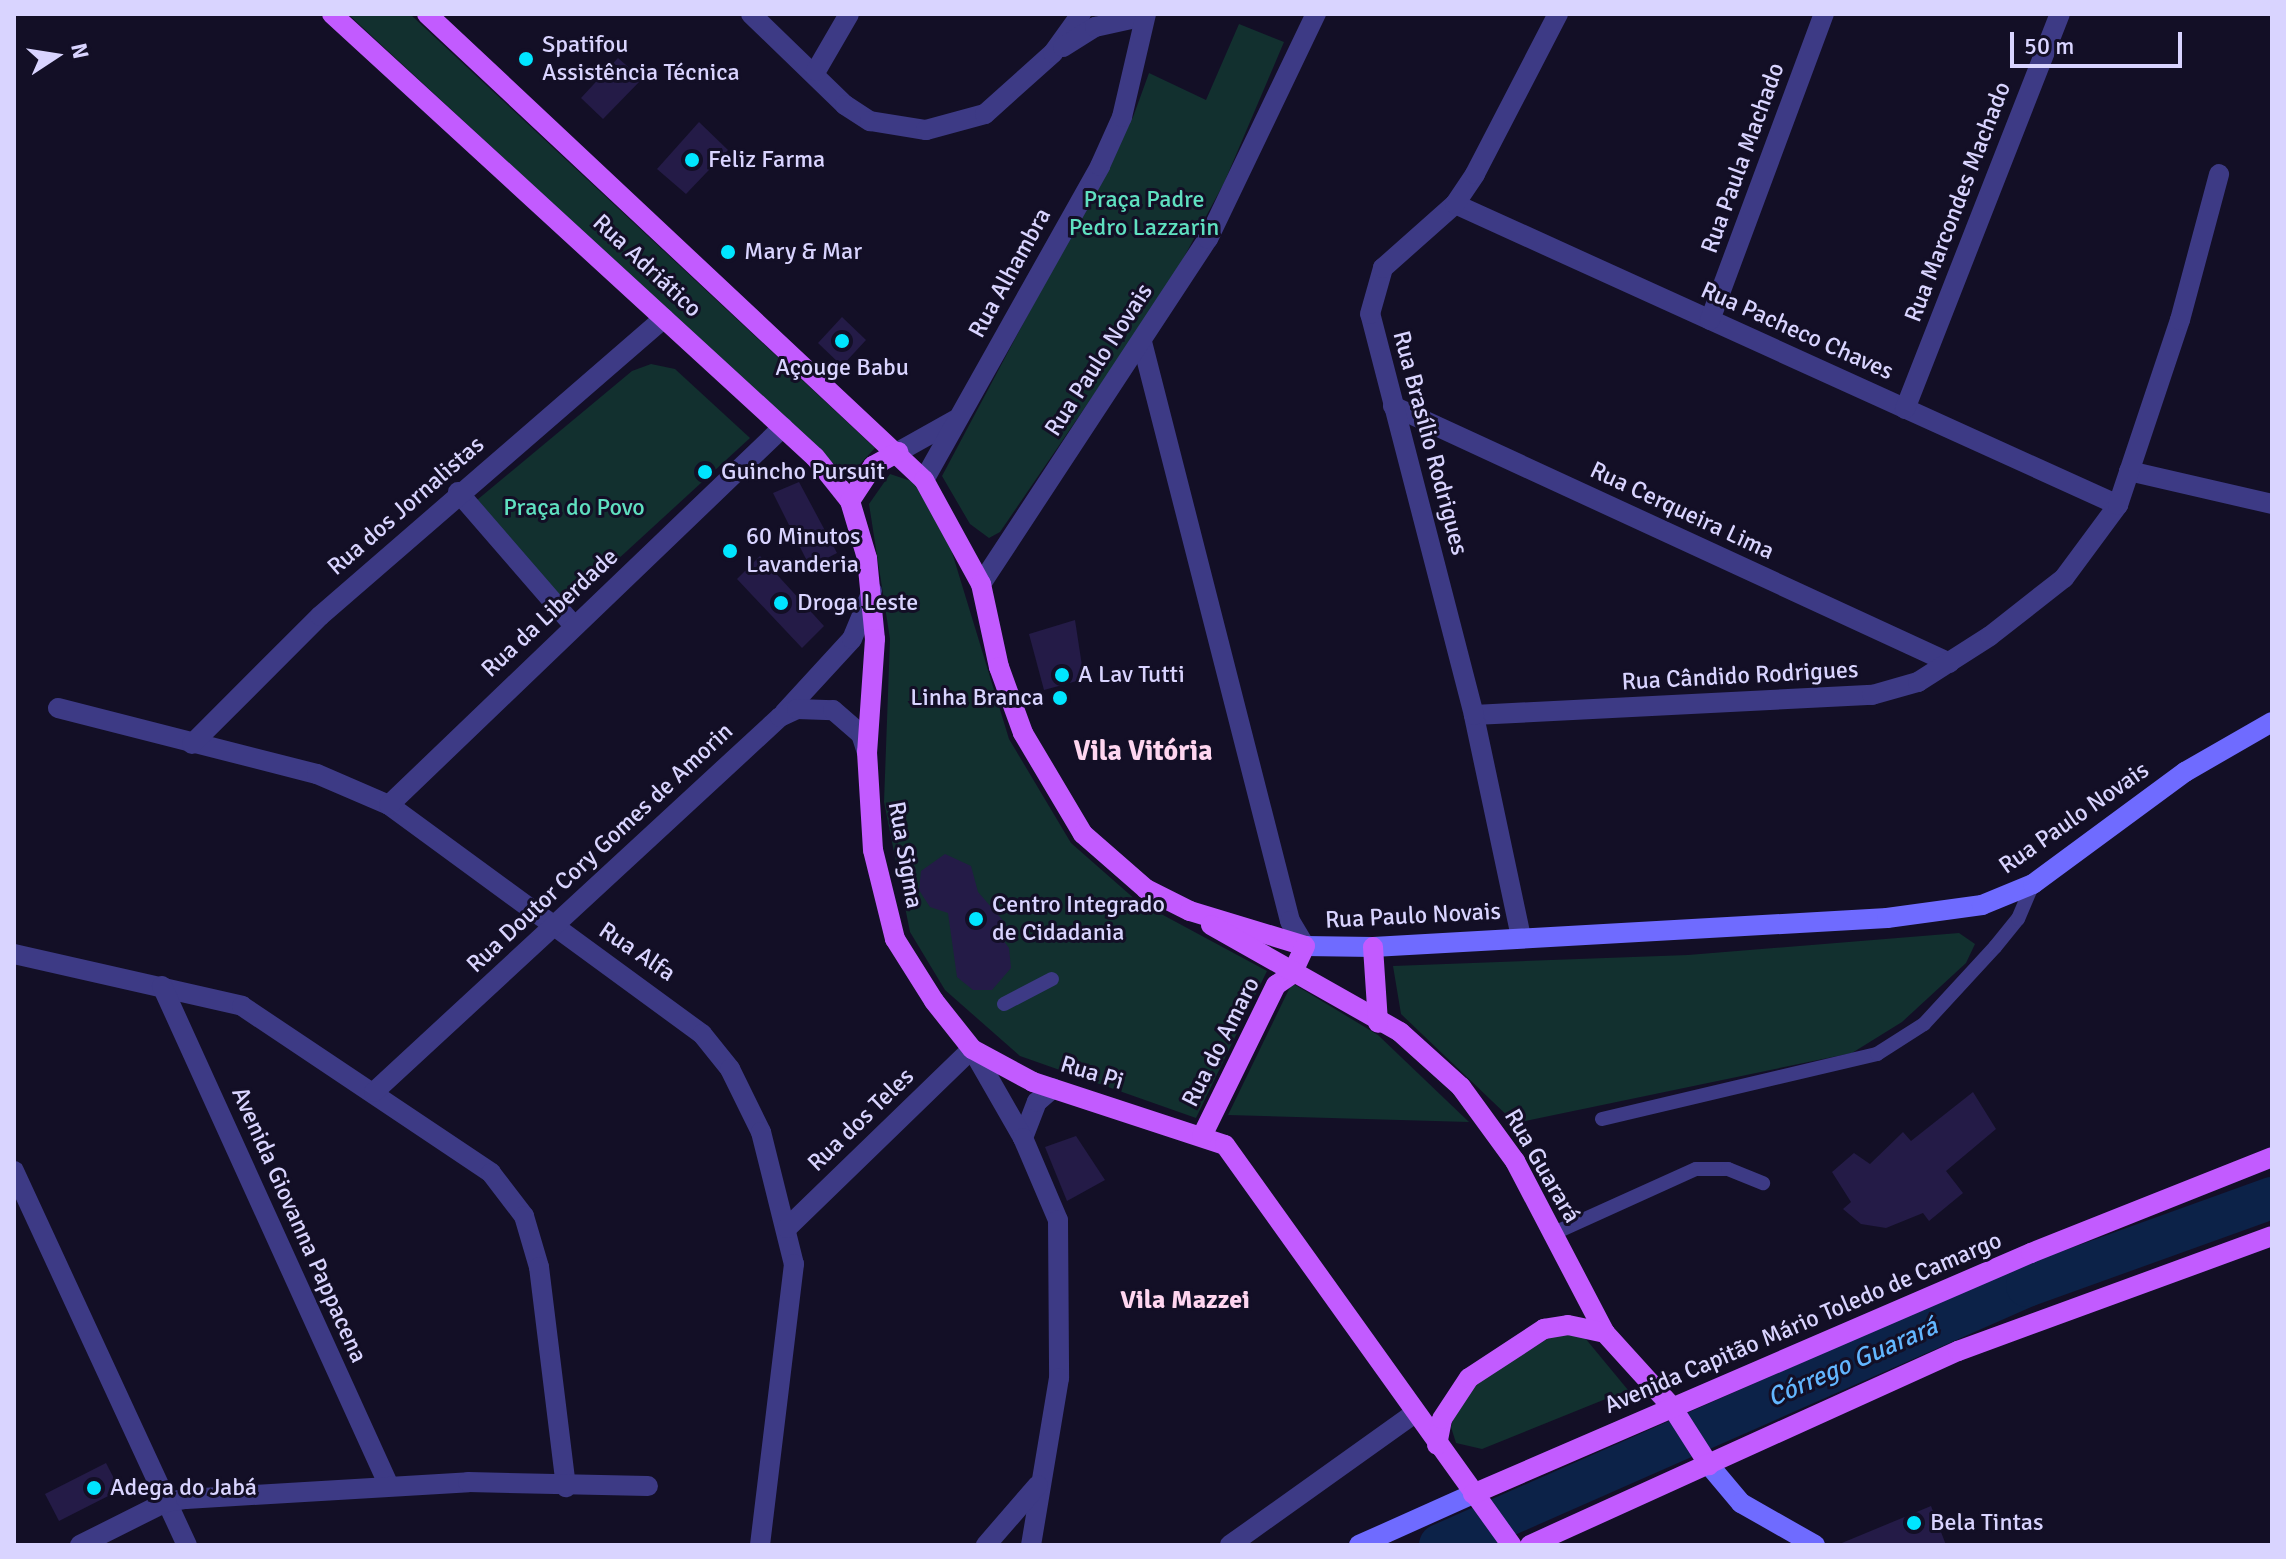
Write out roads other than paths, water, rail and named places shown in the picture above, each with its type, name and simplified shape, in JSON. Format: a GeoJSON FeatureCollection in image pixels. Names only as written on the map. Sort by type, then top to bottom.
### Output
{"type":"FeatureCollection","features":[{"type":"Feature","properties":{"kind":"main road","name":"Rua Adriático"},"geometry":{"type":"LineString","coordinates":[[332,14],[349,23],[783,427],[850,501],[872,591]]}},
{"type":"Feature","properties":{"kind":"main road","name":"Rua Adriático"},"geometry":{"type":"LineString","coordinates":[[427,14],[898,452],[945,508],[981,584]]}},
{"type":"Feature","properties":{"kind":"main road"},"geometry":{"type":"LineString","coordinates":[[850,501],[863,476],[898,452]]}},
{"type":"Feature","properties":{"kind":"main road","name":"Rua Paulo Novais"},"geometry":{"type":"LineString","coordinates":[[981,584],[1010,701],[1060,804],[1113,864],[1184,908],[1305,946]]}},
{"type":"Feature","properties":{"kind":"main road","name":"Rua Sigma"},"geometry":{"type":"LineString","coordinates":[[872,591],[875,639],[867,752],[873,850],[891,927],[915,975],[972,1049]]}},
{"type":"Feature","properties":{"kind":"main road","name":"Rua Guarará"},"geometry":{"type":"LineString","coordinates":[[1184,908],[1292,974],[1378,1023],[1400,1032],[1475,1103],[1515,1161],[1605,1333],[1672,1407],[1709,1465]]}},
{"type":"Feature","properties":{"kind":"main road","name":"Rua do Amaro"},"geometry":{"type":"LineString","coordinates":[[1305,946],[1292,974],[1276,985],[1202,1136],[1240,1160],[1437,1445],[1507,1539]]}},
{"type":"Feature","properties":{"kind":"main road"},"geometry":{"type":"LineString","coordinates":[[1373,947],[1378,1023]]}},
{"type":"Feature","properties":{"kind":"main road","name":"Rua Pi"},"geometry":{"type":"LineString","coordinates":[[972,1049],[1053,1088],[1202,1136]]}},
{"type":"Feature","properties":{"kind":"main road","name":"Avenida Capitão Mário Toledo de Camargo"},"geometry":{"type":"LineString","coordinates":[[1479,1502],[1672,1407],[2272,1157]]}},
{"type":"Feature","properties":{"kind":"main road"},"geometry":{"type":"LineString","coordinates":[[1530,1545],[1958,1351],[2272,1236]]}},
{"type":"Feature","properties":{"kind":"main road"},"geometry":{"type":"LineString","coordinates":[[1437,1445],[1442,1419],[1469,1378],[1544,1329],[1568,1325],[1605,1333]]}},
{"type":"Feature","properties":{"kind":"street"},"geometry":{"type":"LineString","coordinates":[[751,14],[816,71],[845,105],[870,121],[926,130],[985,114],[1053,53],[1095,27],[1145,15]]}},
{"type":"Feature","properties":{"kind":"street"},"geometry":{"type":"LineString","coordinates":[[816,71],[849,14]]}},
{"type":"Feature","properties":{"kind":"street"},"geometry":{"type":"LineString","coordinates":[[1053,53],[1081,14]]}},
{"type":"Feature","properties":{"kind":"street","name":"Rua Paulo Novais"},"geometry":{"type":"LineString","coordinates":[[981,584],[1208,239],[1316,14]]}},
{"type":"Feature","properties":{"kind":"street","name":"Rua Brasílio Rodrigues"},"geometry":{"type":"LineString","coordinates":[[1521,937],[1474,715],[1370,314],[1372,293],[1383,268],[1455,204],[1558,14]]}},
{"type":"Feature","properties":{"kind":"street","name":"Rua Paula Machado"},"geometry":{"type":"LineString","coordinates":[[1710,320],[1824,14]]}},
{"type":"Feature","properties":{"kind":"street","name":"Rua Marcondes Machado"},"geometry":{"type":"LineString","coordinates":[[1905,409],[2060,14]]}},
{"type":"Feature","properties":{"kind":"street","name":"Rua Alhambra"},"geometry":{"type":"LineString","coordinates":[[924,480],[1100,166],[1122,117],[1145,15]]}},
{"type":"Feature","properties":{"kind":"street","name":"Rua Cândido Rodrigues"},"geometry":{"type":"LineString","coordinates":[[1474,715],[1872,695],[1918,682],[1950,663],[2064,578],[2118,505],[2180,320],[2219,174]]}},
{"type":"Feature","properties":{"kind":"street","name":"Rua Pacheco Chaves"},"geometry":{"type":"LineString","coordinates":[[1455,204],[2118,505]]}},
{"type":"Feature","properties":{"kind":"street","name":"Rua dos Jornalistas"},"geometry":{"type":"LineString","coordinates":[[192,744],[458,492],[664,318]]}},
{"type":"Feature","properties":{"kind":"street"},"geometry":{"type":"LineString","coordinates":[[1142,342],[1290,921],[1305,946]]}},
{"type":"Feature","properties":{"kind":"street","name":"Rua Cerqueira Lima"},"geometry":{"type":"LineString","coordinates":[[1393,406],[1950,663]]}},
{"type":"Feature","properties":{"kind":"street"},"geometry":{"type":"LineString","coordinates":[[898,452],[958,418]]}},
{"type":"Feature","properties":{"kind":"street","name":"Rua da Liberdade"},"geometry":{"type":"LineString","coordinates":[[389,805],[783,427]]}},
{"type":"Feature","properties":{"kind":"street"},"geometry":{"type":"LineString","coordinates":[[2129,471],[2272,504]]}},
{"type":"Feature","properties":{"kind":"street"},"geometry":{"type":"LineString","coordinates":[[458,492],[574,626]]}},
{"type":"Feature","properties":{"kind":"street","name":"Rua Doutor Cory Gomes de Amorin"},"geometry":{"type":"LineString","coordinates":[[374,1092],[780,717],[852,639],[872,591]]}},
{"type":"Feature","properties":{"kind":"street","name":"Rua Alfa"},"geometry":{"type":"LineString","coordinates":[[58,708],[317,774],[389,805],[555,928],[667,1003],[730,1069],[761,1132],[794,1264],[791,1316],[760,1545]]}},
{"type":"Feature","properties":{"kind":"street"},"geometry":{"type":"LineString","coordinates":[[780,717],[797,709],[833,710],[861,734],[867,752]]}},
{"type":"Feature","properties":{"kind":"street","name":"Rua Paulo Novais"},"geometry":{"type":"LineString","coordinates":[[1305,946],[1373,947],[1887,918],[1982,905],[2033,884],[2185,772],[2272,722]]}},
{"type":"Feature","properties":{"kind":"street"},"geometry":{"type":"LineString","coordinates":[[14,954],[242,1006],[491,1173],[524,1216],[539,1267],[566,1487]]}},
{"type":"Feature","properties":{"kind":"street","name":"Avenida Giovanna Pappacena"},"geometry":{"type":"LineString","coordinates":[[162,986],[389,1486]]}},
{"type":"Feature","properties":{"kind":"street","name":"Rua Sigma"},"geometry":{"type":"LineString","coordinates":[[972,1049],[1023,1138],[1058,1220],[1062,1256],[1059,1378],[1031,1545]]}},
{"type":"Feature","properties":{"kind":"street","name":"Rua dos Teles"},"geometry":{"type":"LineString","coordinates":[[787,1228],[972,1049]]}},
{"type":"Feature","properties":{"kind":"street"},"geometry":{"type":"LineString","coordinates":[[1023,1138],[1037,1102],[1053,1088]]}},
{"type":"Feature","properties":{"kind":"street"},"geometry":{"type":"LineString","coordinates":[[14,1171],[187,1545]]}},
{"type":"Feature","properties":{"kind":"street"},"geometry":{"type":"LineString","coordinates":[[1230,1545],[1415,1413]]}},
{"type":"Feature","properties":{"kind":"street"},"geometry":{"type":"LineString","coordinates":[[1709,1465],[1741,1503],[1815,1545]]}},
{"type":"Feature","properties":{"kind":"street"},"geometry":{"type":"LineString","coordinates":[[986,1545],[1040,1482]]}},
{"type":"Feature","properties":{"kind":"street"},"geometry":{"type":"LineString","coordinates":[[80,1545],[166,1502],[389,1486],[648,1486]]}},
{"type":"Feature","properties":{"kind":"street","name":"Avenida Capitão Mário Toledo de Camargo"},"geometry":{"type":"LineString","coordinates":[[1359,1545],[1479,1502]]}},
{"type":"Feature","properties":{"kind":"lane"},"geometry":{"type":"LineString","coordinates":[[1602,1119],[1877,1054],[1924,1024],[1995,947],[2018,919],[2033,884]]}},
{"type":"Feature","properties":{"kind":"lane"},"geometry":{"type":"LineString","coordinates":[[1004,1004],[1052,979]]}},
{"type":"Feature","properties":{"kind":"lane"},"geometry":{"type":"LineString","coordinates":[[1552,1234],[1696,1169],[1728,1169],[1763,1183]]}},
{"type":"Feature","properties":{"kind":"waterway","name":"Córrego Guarará"},"geometry":{"type":"LineString","coordinates":[[1440,1545],[2027,1286],[2272,1198]]}},
{"type":"Feature","properties":{"kind":"place","name":"Spatifou Assistência Técnica"},"geometry":{"type":"Point","coordinates":[526,59]}},
{"type":"Feature","properties":{"kind":"place","name":"Feliz Farma"},"geometry":{"type":"Point","coordinates":[692,160]}},
{"type":"Feature","properties":{"kind":"place","name":"Mary & Mar"},"geometry":{"type":"Point","coordinates":[728,252]}},
{"type":"Feature","properties":{"kind":"place","name":"Açouge Babu"},"geometry":{"type":"Point","coordinates":[842,341]}},
{"type":"Feature","properties":{"kind":"place","name":"Guincho Pursuit"},"geometry":{"type":"Point","coordinates":[705,472]}},
{"type":"Feature","properties":{"kind":"place","name":"60 Minutos Lavanderia"},"geometry":{"type":"Point","coordinates":[730,551]}},
{"type":"Feature","properties":{"kind":"place","name":"Droga Leste"},"geometry":{"type":"Point","coordinates":[781,603]}},
{"type":"Feature","properties":{"kind":"place","name":"A Lav Tutti"},"geometry":{"type":"Point","coordinates":[1062,675]}},
{"type":"Feature","properties":{"kind":"place","name":"Linha Branca"},"geometry":{"type":"Point","coordinates":[1060,698]}},
{"type":"Feature","properties":{"kind":"place","name":"Centro Integrado de Cidadania"},"geometry":{"type":"Point","coordinates":[976,919]}},
{"type":"Feature","properties":{"kind":"place","name":"Adega do Jabá"},"geometry":{"type":"Point","coordinates":[94,1488]}},
{"type":"Feature","properties":{"kind":"place","name":"Bela Tintas"},"geometry":{"type":"Point","coordinates":[1914,1523]}},
{"type":"Feature","properties":{"kind":"district","name":"Vila Vitória"},"geometry":{"type":"Point","coordinates":[1143,751]}},
{"type":"Feature","properties":{"kind":"district","name":"Vila Mazzei"},"geometry":{"type":"Point","coordinates":[1185,1301]}},
{"type":"Feature","properties":{"kind":"park label","name":"Praça Padre Pedro Lazzarin"},"geometry":{"type":"Point","coordinates":[1144,214]}},
{"type":"Feature","properties":{"kind":"park label","name":"Praça do Povo"},"geometry":{"type":"Point","coordinates":[574,508]}}]}
